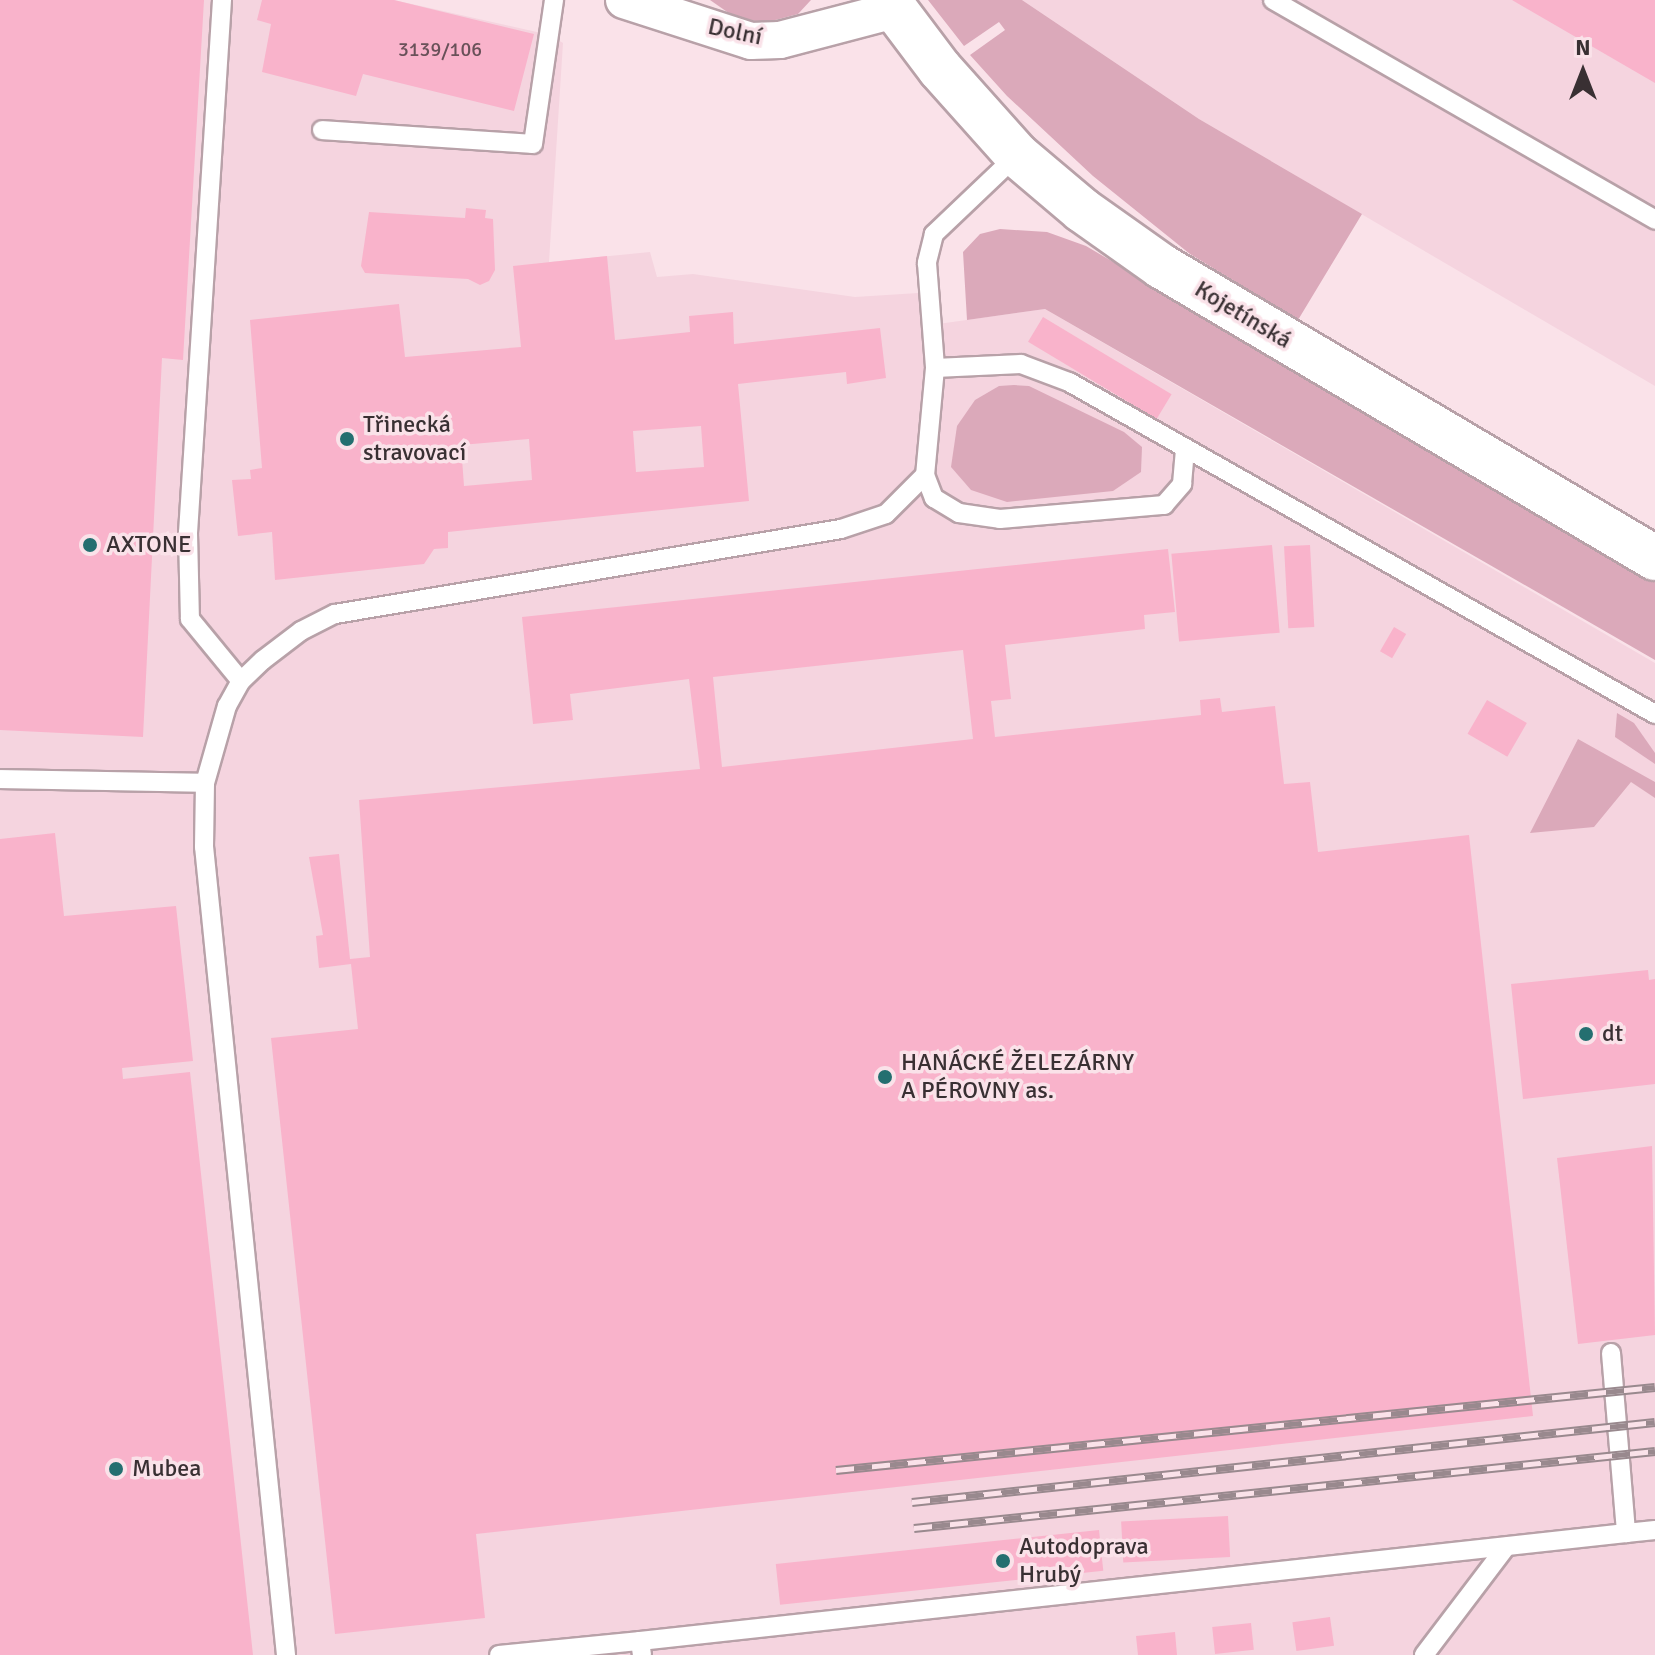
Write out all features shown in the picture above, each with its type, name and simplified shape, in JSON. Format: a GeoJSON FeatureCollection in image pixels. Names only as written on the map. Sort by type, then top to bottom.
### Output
{"type":"FeatureCollection","features":[{"type":"Feature","properties":{"kind":"main road","name":"Kojetínská"},"geometry":{"type":"LineString","coordinates":[[891,5],[1017,155],[1161,266],[1655,558]]}},
{"type":"Feature","properties":{"kind":"street","name":"Dolní"},"geometry":{"type":"LineString","coordinates":[[624,0],[668,6],[751,41],[780,40],[891,5]]}},
{"type":"Feature","properties":{"kind":"lane"},"geometry":{"type":"LineString","coordinates":[[222,0],[189,517],[190,619],[241,681]]}},
{"type":"Feature","properties":{"kind":"lane"},"geometry":{"type":"LineString","coordinates":[[322,130],[533,144],[554,0]]}},
{"type":"Feature","properties":{"kind":"lane"},"geometry":{"type":"LineString","coordinates":[[1273,0],[1655,220]]}},
{"type":"Feature","properties":{"kind":"lane"},"geometry":{"type":"LineString","coordinates":[[1017,155],[934,234],[927,263],[935,368],[925,475],[934,498],[959,513],[980,519],[1042,517],[1168,503],[1185,474],[1185,449]]}},
{"type":"Feature","properties":{"kind":"lane"},"geometry":{"type":"LineString","coordinates":[[935,368],[1021,364],[1069,382],[1655,714]]}},
{"type":"Feature","properties":{"kind":"lane"},"geometry":{"type":"LineString","coordinates":[[286,1655],[204,847],[205,783],[218,724],[241,681],[287,640],[335,614],[841,529],[886,514],[925,475]]}},
{"type":"Feature","properties":{"kind":"lane"},"geometry":{"type":"LineString","coordinates":[[0,779],[205,783]]}},
{"type":"Feature","properties":{"kind":"lane"},"geometry":{"type":"LineString","coordinates":[[1611,1353],[1626,1533]]}},
{"type":"Feature","properties":{"kind":"lane"},"geometry":{"type":"LineString","coordinates":[[499,1655],[641,1648],[1655,1530]]}},
{"type":"Feature","properties":{"kind":"lane"},"geometry":{"type":"LineString","coordinates":[[1424,1655],[1506,1547]]}},
{"type":"Feature","properties":{"kind":"shaded area"},"geometry":{"type":"Polygon","coordinates":[[[0,0],[394,0],[550,35],[563,43],[549,262],[650,252],[657,277],[693,274],[855,297],[934,292],[938,324],[1045,309],[1655,663],[1655,1655],[0,1655],[0,0]]]}},
{"type":"Feature","properties":{"kind":"shaded area"},"geometry":{"type":"Polygon","coordinates":[[[710,0],[811,0],[798,14],[764,23],[733,16],[710,0]]]}},
{"type":"Feature","properties":{"kind":"shaded area"},"geometry":{"type":"Polygon","coordinates":[[[928,0],[1022,0],[1199,119],[1362,214],[1298,320],[1190,254],[1093,176],[1007,96],[970,55],[1005,30],[999,22],[964,46],[928,0]]]}},
{"type":"Feature","properties":{"kind":"shaded area"},"geometry":{"type":"Polygon","coordinates":[[[1022,0],[1655,0],[1655,386],[1199,119],[1022,0]]]}},
{"type":"Feature","properties":{"kind":"shaded area"},"geometry":{"type":"Polygon","coordinates":[[[1000,229],[1047,232],[1086,246],[1655,581],[1655,660],[1045,309],[967,320],[963,252],[980,234],[1000,229]]]}},
{"type":"Feature","properties":{"kind":"shaded area"},"geometry":{"type":"Polygon","coordinates":[[[999,386],[1029,386],[1124,432],[1142,447],[1141,472],[1113,491],[1007,502],[971,490],[951,467],[957,426],[975,400],[999,386]]]}},
{"type":"Feature","properties":{"kind":"shaded area"},"geometry":{"type":"Polygon","coordinates":[[[1617,713],[1634,723],[1655,753],[1655,764],[1615,737],[1617,713]]]}},
{"type":"Feature","properties":{"kind":"shaded area"},"geometry":{"type":"Polygon","coordinates":[[[1578,739],[1655,782],[1655,798],[1631,782],[1594,827],[1530,833],[1578,739]]]}},
{"type":"Feature","properties":{"kind":"building","name":"AXTONE"},"geometry":{"type":"Polygon","coordinates":[[[0,0],[204,0],[183,360],[162,358],[143,737],[0,730],[0,0]]]}},
{"type":"Feature","properties":{"kind":"building"},"geometry":{"type":"Polygon","coordinates":[[[262,0],[394,0],[534,34],[514,111],[363,74],[356,96],[262,72],[271,24],[257,20],[262,0]]]}},
{"type":"Feature","properties":{"kind":"building"},"geometry":{"type":"Polygon","coordinates":[[[1512,0],[1655,0],[1655,83],[1512,0]]]}},
{"type":"Feature","properties":{"kind":"building"},"geometry":{"type":"Polygon","coordinates":[[[466,208],[486,210],[485,218],[493,219],[495,270],[489,281],[480,285],[468,279],[365,273],[361,266],[369,212],[465,218],[466,208]]]}},
{"type":"Feature","properties":{"kind":"building"},"geometry":{"type":"Polygon","coordinates":[[[607,256],[615,340],[690,332],[689,316],[733,312],[734,344],[880,328],[886,378],[847,384],[846,372],[738,384],[749,501],[448,532],[448,548],[434,549],[424,564],[275,580],[272,532],[238,536],[232,480],[251,479],[250,470],[262,468],[250,320],[399,304],[405,357],[521,347],[513,266],[607,256]],[[701,426],[633,431],[636,472],[704,467],[701,426]],[[529,439],[461,445],[464,486],[532,480],[529,439]]]}},
{"type":"Feature","properties":{"kind":"building"},"geometry":{"type":"Polygon","coordinates":[[[1043,317],[1172,394],[1157,419],[1028,342],[1043,317]]]}},
{"type":"Feature","properties":{"kind":"building"},"geometry":{"type":"Polygon","coordinates":[[[1272,545],[1280,633],[1179,641],[1171,554],[1272,545]]]}},
{"type":"Feature","properties":{"kind":"building"},"geometry":{"type":"Polygon","coordinates":[[[1310,545],[1314,627],[1288,628],[1284,546],[1310,545]]]}},
{"type":"Feature","properties":{"kind":"building","name":"HANÁCKÉ ŽELEZÁRNY A PÉROVNY as."},"geometry":{"type":"Polygon","coordinates":[[[1168,549],[1175,612],[1144,615],[1145,629],[1005,645],[1011,699],[991,701],[995,737],[1201,715],[1200,700],[1220,698],[1222,712],[1275,706],[1284,784],[1310,782],[1318,852],[1469,835],[1533,1416],[476,1534],[485,1618],[335,1634],[271,1038],[358,1029],[351,964],[319,968],[316,936],[323,935],[309,857],[339,854],[350,959],[370,957],[359,800],[700,769],[689,679],[570,694],[573,720],[533,724],[522,617],[1168,549]],[[963,650],[713,677],[722,767],[973,739],[963,650]]]}},
{"type":"Feature","properties":{"kind":"building"},"geometry":{"type":"Polygon","coordinates":[[[1394,627],[1406,634],[1392,658],[1380,651],[1394,627]]]}},
{"type":"Feature","properties":{"kind":"building"},"geometry":{"type":"Polygon","coordinates":[[[1487,700],[1527,723],[1507,757],[1468,734],[1487,700]]]}},
{"type":"Feature","properties":{"kind":"building","name":"Mubea"},"geometry":{"type":"Polygon","coordinates":[[[55,833],[64,916],[176,906],[193,1061],[122,1068],[123,1079],[190,1072],[253,1655],[0,1655],[0,839],[55,833]]]}},
{"type":"Feature","properties":{"kind":"building","name":"dt"},"geometry":{"type":"Polygon","coordinates":[[[1648,970],[1649,980],[1655,979],[1655,1084],[1523,1099],[1511,984],[1648,970]]]}},
{"type":"Feature","properties":{"kind":"building"},"geometry":{"type":"Polygon","coordinates":[[[1652,1146],[1655,1335],[1578,1344],[1557,1158],[1652,1146]]]}},
{"type":"Feature","properties":{"kind":"building"},"geometry":{"type":"Polygon","coordinates":[[[1228,1516],[1230,1557],[1123,1563],[1121,1522],[1228,1516]]]}},
{"type":"Feature","properties":{"kind":"building"},"geometry":{"type":"Polygon","coordinates":[[[1099,1530],[1103,1571],[780,1605],[776,1564],[1099,1530]]]}},
{"type":"Feature","properties":{"kind":"building"},"geometry":{"type":"Polygon","coordinates":[[[1330,1617],[1334,1646],[1296,1651],[1292,1622],[1330,1617]]]}},
{"type":"Feature","properties":{"kind":"building"},"geometry":{"type":"Polygon","coordinates":[[[1251,1623],[1254,1650],[1215,1654],[1212,1627],[1251,1623]]]}},
{"type":"Feature","properties":{"kind":"building"},"geometry":{"type":"Polygon","coordinates":[[[1175,1632],[1177,1655],[1138,1655],[1136,1636],[1175,1632]]]}},
{"type":"Feature","properties":{"kind":"railway"},"geometry":{"type":"LineString","coordinates":[[836,1470],[1655,1387]]}},
{"type":"Feature","properties":{"kind":"railway"},"geometry":{"type":"LineString","coordinates":[[912,1502],[1655,1422]]}},
{"type":"Feature","properties":{"kind":"railway"},"geometry":{"type":"LineString","coordinates":[[914,1528],[1655,1451]]}},
{"type":"Feature","properties":{"kind":"place","name":"Třinecká stravovací"},"geometry":{"type":"Point","coordinates":[347,439]}},
{"type":"Feature","properties":{"kind":"place","name":"AXTONE"},"geometry":{"type":"Point","coordinates":[90,545]}},
{"type":"Feature","properties":{"kind":"place","name":"dt"},"geometry":{"type":"Point","coordinates":[1586,1034]}},
{"type":"Feature","properties":{"kind":"place","name":"HANÁCKÉ ŽELEZÁRNY A PÉROVNY as."},"geometry":{"type":"Point","coordinates":[885,1077]}},
{"type":"Feature","properties":{"kind":"place","name":"Mubea"},"geometry":{"type":"Point","coordinates":[116,1469]}},
{"type":"Feature","properties":{"kind":"place","name":"Autodoprava Hrubý"},"geometry":{"type":"Point","coordinates":[1003,1561]}}]}
